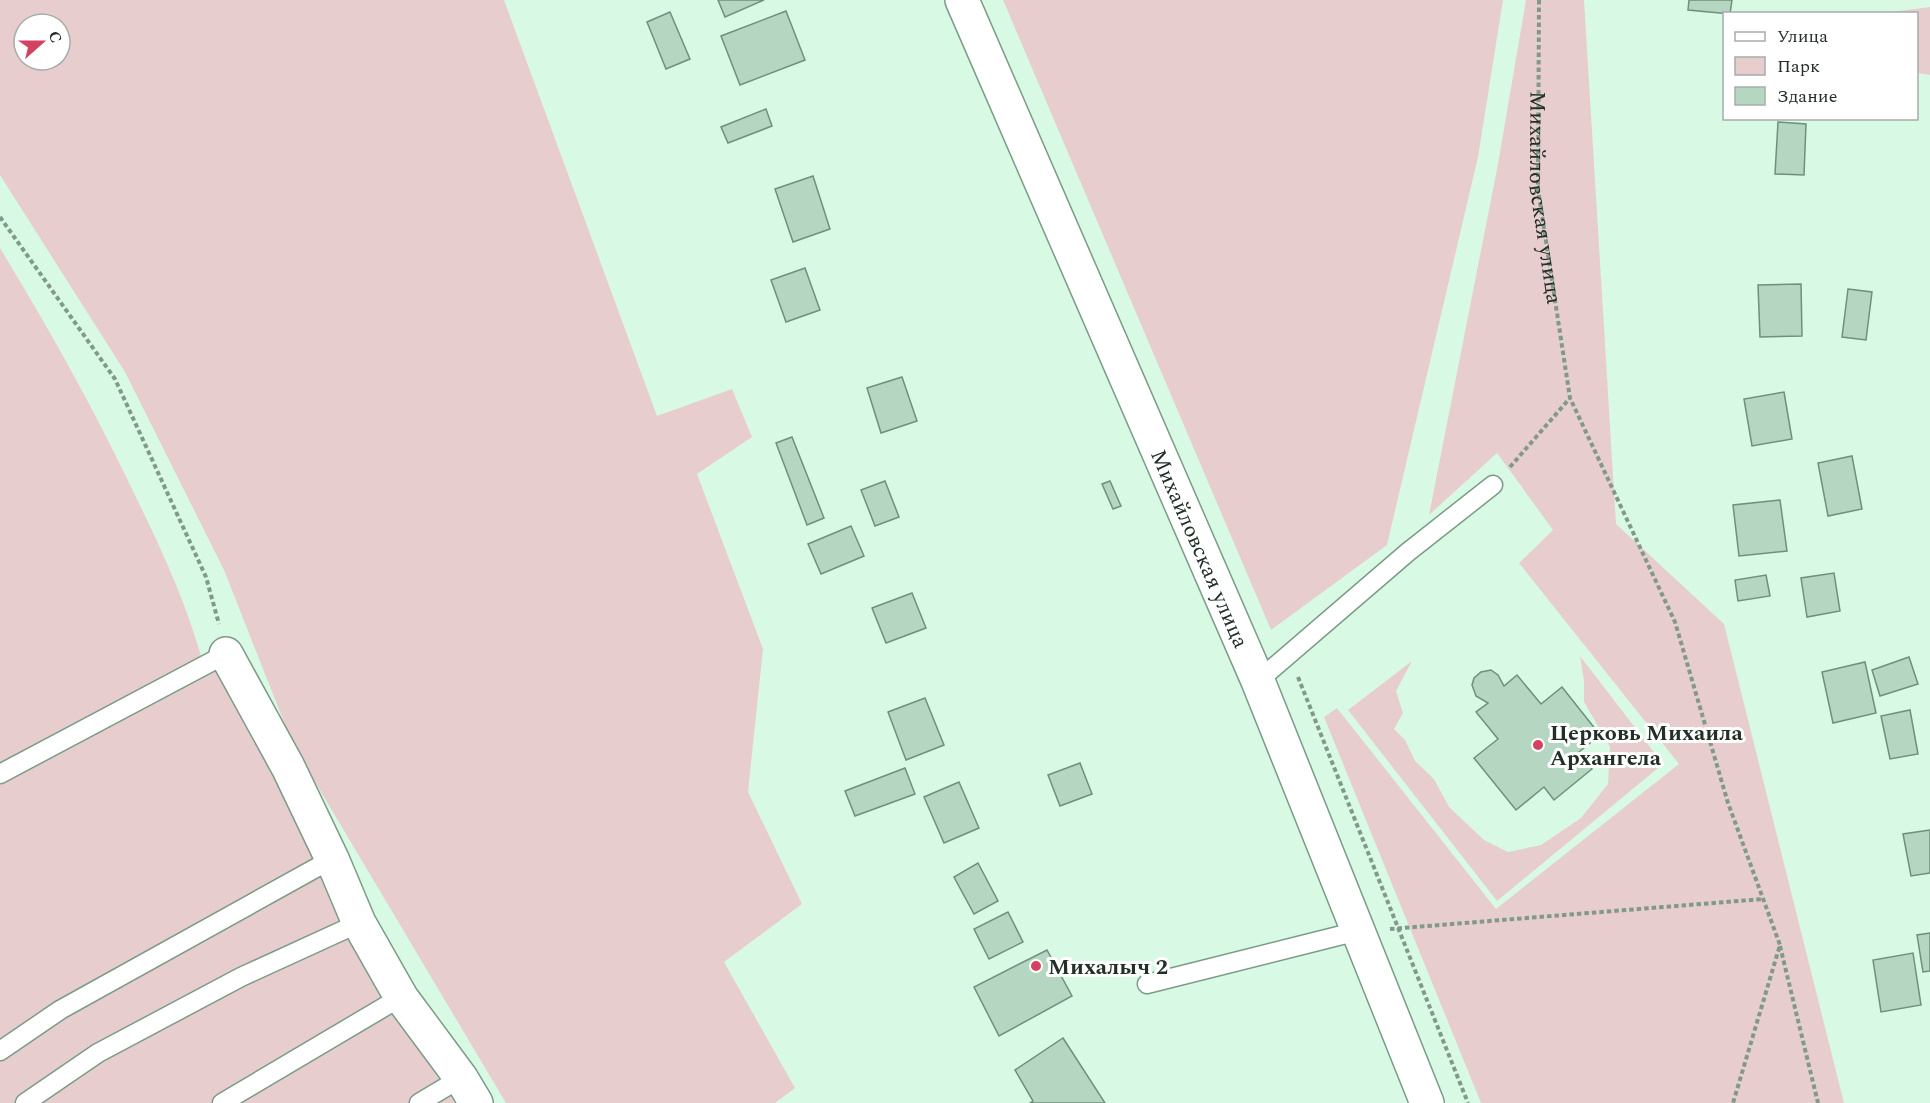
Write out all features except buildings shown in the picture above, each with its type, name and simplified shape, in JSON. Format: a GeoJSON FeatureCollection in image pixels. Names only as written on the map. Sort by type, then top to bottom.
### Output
{"type":"FeatureCollection","features":[{"type":"Feature","properties":{"kind":"street","name":"Михайловская улица"},"geometry":{"type":"LineString","coordinates":[[962,0],[1258,681],[1427,1103]]}},
{"type":"Feature","properties":{"kind":"street"},"geometry":{"type":"LineString","coordinates":[[226,654],[288,767],[360,923],[401,997],[468,1091]]}},
{"type":"Feature","properties":{"kind":"lane"},"geometry":{"type":"LineString","coordinates":[[1258,681],[1408,552],[1493,485]]}},
{"type":"Feature","properties":{"kind":"lane"},"geometry":{"type":"LineString","coordinates":[[0,774],[226,654]]}},
{"type":"Feature","properties":{"kind":"lane"},"geometry":{"type":"LineString","coordinates":[[0,1052],[60,1010],[332,859]]}},
{"type":"Feature","properties":{"kind":"lane"},"geometry":{"type":"LineString","coordinates":[[25,1103],[98,1053],[241,976],[360,923]]}},
{"type":"Feature","properties":{"kind":"lane"},"geometry":{"type":"LineString","coordinates":[[1147,984],[1358,930]]}},
{"type":"Feature","properties":{"kind":"lane"},"geometry":{"type":"LineString","coordinates":[[222,1103],[401,997]]}},
{"type":"Feature","properties":{"kind":"lane"},"geometry":{"type":"LineString","coordinates":[[419,1103],[468,1091]]}},
{"type":"Feature","properties":{"kind":"path","name":"Михайловская улица"},"geometry":{"type":"LineString","coordinates":[[1539,0],[1538,189],[1570,398],[1675,622],[1728,803],[1780,945],[1818,1103]]}},
{"type":"Feature","properties":{"kind":"path"},"geometry":{"type":"LineString","coordinates":[[0,217],[115,379],[206,577],[226,654]]}},
{"type":"Feature","properties":{"kind":"path"},"geometry":{"type":"LineString","coordinates":[[1493,485],[1570,398]]}},
{"type":"Feature","properties":{"kind":"path"},"geometry":{"type":"LineString","coordinates":[[1288,654],[1468,1103]]}},
{"type":"Feature","properties":{"kind":"path"},"geometry":{"type":"LineString","coordinates":[[1358,930],[1763,899]]}},
{"type":"Feature","properties":{"kind":"path"},"geometry":{"type":"LineString","coordinates":[[1733,1103],[1780,945]]}},
{"type":"Feature","properties":{"kind":"green space"},"geometry":{"type":"Polygon","coordinates":[[[0,0],[504,0],[657,416],[732,389],[752,437],[697,474],[763,649],[748,792],[802,904],[724,962],[795,1088],[775,1103],[506,1103],[293,745],[224,570],[125,372],[0,175],[0,0]]]}},
{"type":"Feature","properties":{"kind":"green space"},"geometry":{"type":"Polygon","coordinates":[[[1003,0],[1503,0],[1478,157],[1387,545],[1271,630],[1003,0]]]}},
{"type":"Feature","properties":{"kind":"green space"},"geometry":{"type":"Polygon","coordinates":[[[1526,0],[1584,0],[1616,524],[1724,624],[1844,1103],[1481,1103],[1324,717],[1337,708],[1496,909],[1679,764],[1519,563],[1553,530],[1497,453],[1429,515],[1498,164],[1526,0]]]}},
{"type":"Feature","properties":{"kind":"green space"},"geometry":{"type":"Polygon","coordinates":[[[1930,7],[1930,75],[1918,73],[1918,12],[1891,12],[1930,7]]]}},
{"type":"Feature","properties":{"kind":"green space"},"geometry":{"type":"Polygon","coordinates":[[[0,248],[70,368],[118,460],[172,576],[203,663],[0,764],[0,248]]]}},
{"type":"Feature","properties":{"kind":"green space"},"geometry":{"type":"Polygon","coordinates":[[[1580,656],[1663,764],[1497,901],[1348,710],[1412,661],[1396,691],[1403,713],[1394,729],[1405,740],[1415,761],[1434,779],[1449,807],[1484,840],[1508,852],[1541,845],[1581,818],[1608,784],[1610,747],[1584,702],[1584,681],[1580,656]]]}},
{"type":"Feature","properties":{"kind":"green space"},"geometry":{"type":"Polygon","coordinates":[[[234,660],[386,1001],[455,1103],[0,1103],[0,776],[234,660]]]}},
{"type":"Feature","properties":{"kind":"place","name":"Церковь Михаила Архангела"},"geometry":{"type":"Point","coordinates":[1538,745]}},
{"type":"Feature","properties":{"kind":"place","name":"Михалыч 2"},"geometry":{"type":"Point","coordinates":[1036,966]}}]}
